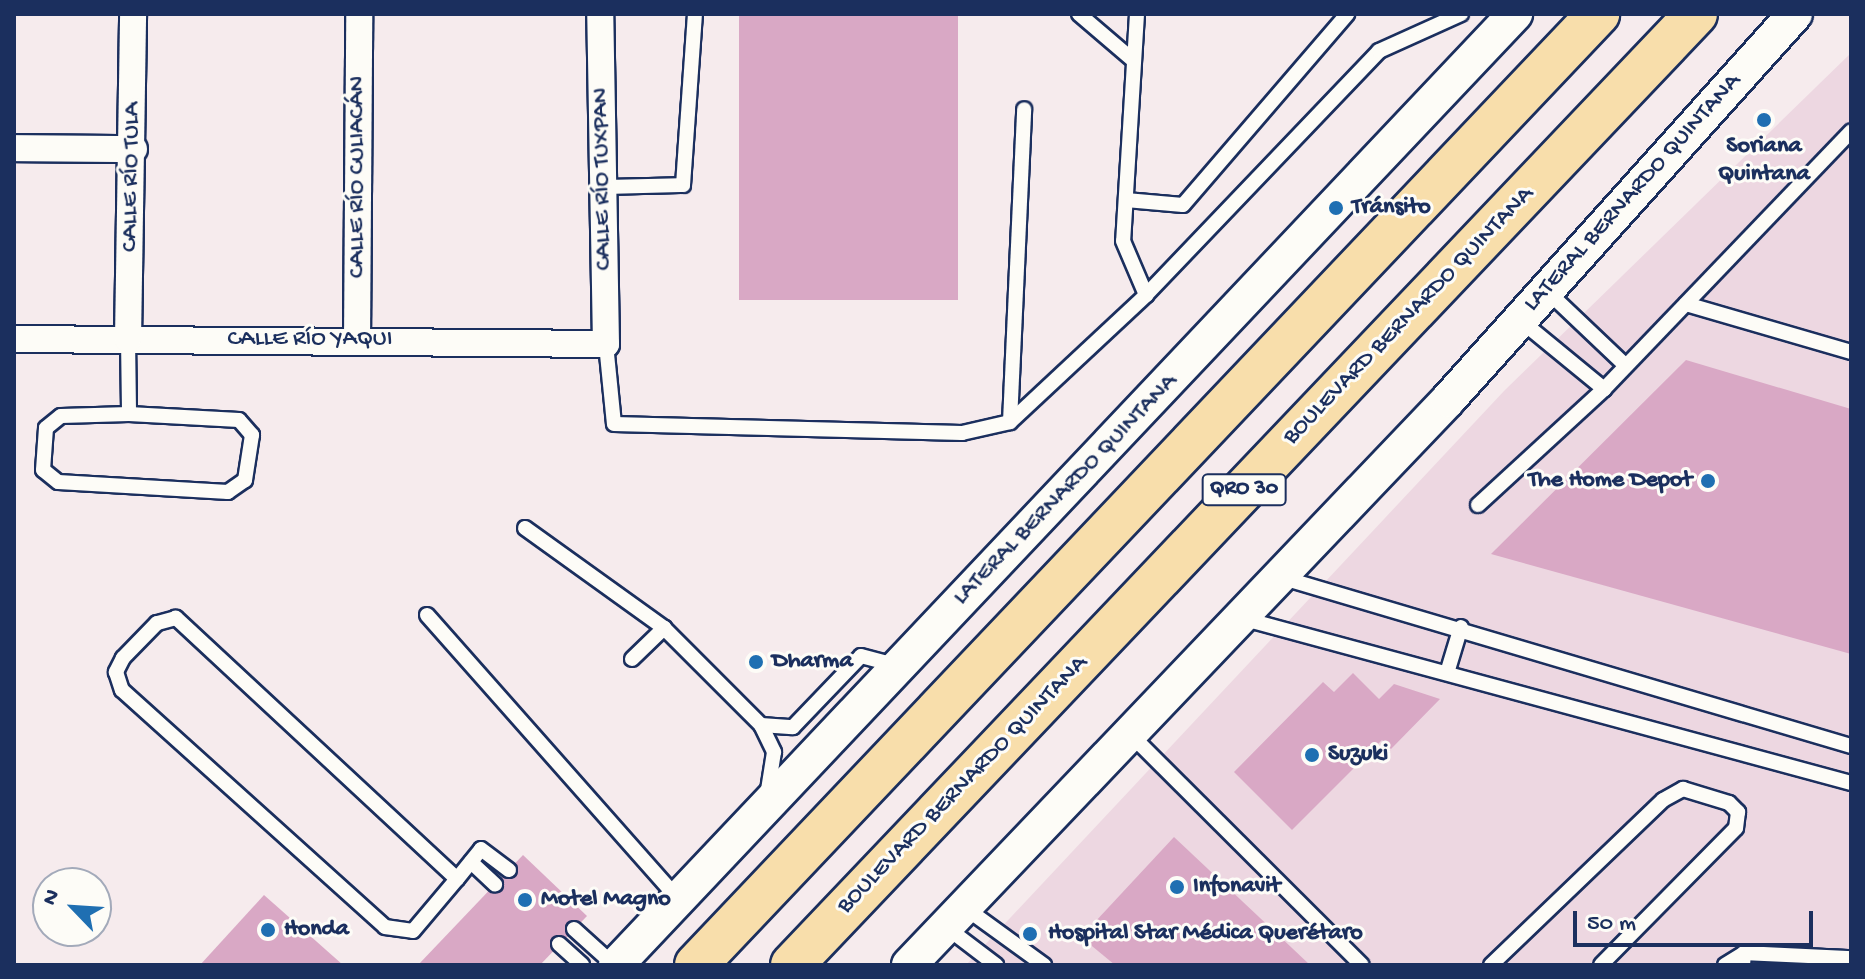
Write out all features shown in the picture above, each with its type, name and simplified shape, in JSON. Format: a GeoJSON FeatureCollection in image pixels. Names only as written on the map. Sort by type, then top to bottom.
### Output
{"type":"FeatureCollection","features":[{"type":"Feature","properties":{"kind":"main road","name":"QRO 30"},"geometry":{"type":"LineString","coordinates":[[696,965],[1598,14]]}},
{"type":"Feature","properties":{"kind":"main road","name":"BOULEVARD BERNARDO QUINTANA"},"geometry":{"type":"LineString","coordinates":[[792,965],[1696,14]]}},
{"type":"Feature","properties":{"kind":"street","name":"CALLE RÍO TULA"},"geometry":{"type":"LineString","coordinates":[[128,339],[134,149],[133,14]]}},
{"type":"Feature","properties":{"kind":"street","name":"CALLE RÍO CULIACÁN"},"geometry":{"type":"LineString","coordinates":[[357,341],[359,14]]}},
{"type":"Feature","properties":{"kind":"street","name":"CALLE RÍO TUXPAN"},"geometry":{"type":"LineString","coordinates":[[600,14],[606,344]]}},
{"type":"Feature","properties":{"kind":"street","name":"LATERAL BERNARDO QUINTANA"},"geometry":{"type":"LineString","coordinates":[[615,965],[1515,14]]}},
{"type":"Feature","properties":{"kind":"street","name":"LATERAL BERNARDO QUINTANA"},"geometry":{"type":"LineString","coordinates":[[909,965],[1280,577],[1546,290],[1792,16]]}},
{"type":"Feature","properties":{"kind":"street"},"geometry":{"type":"LineString","coordinates":[[14,148],[134,149]]}},
{"type":"Feature","properties":{"kind":"street","name":"CALLE RÍO YAQUI"},"geometry":{"type":"LineString","coordinates":[[14,339],[606,344]]}},
{"type":"Feature","properties":{"kind":"lane"},"geometry":{"type":"LineString","coordinates":[[603,187],[683,185],[695,14]]}},
{"type":"Feature","properties":{"kind":"lane"},"geometry":{"type":"LineString","coordinates":[[1079,14],[1134,61]]}},
{"type":"Feature","properties":{"kind":"lane"},"geometry":{"type":"LineString","coordinates":[[1137,14],[1123,241],[1146,295]]}},
{"type":"Feature","properties":{"kind":"lane"},"geometry":{"type":"LineString","coordinates":[[1126,200],[1183,205],[1347,14]]}},
{"type":"Feature","properties":{"kind":"lane"},"geometry":{"type":"LineString","coordinates":[[606,344],[614,424],[962,433],[1010,422],[1146,295],[1379,51],[1461,14]]}},
{"type":"Feature","properties":{"kind":"lane"},"geometry":{"type":"LineString","coordinates":[[1010,422],[1024,109]]}},
{"type":"Feature","properties":{"kind":"lane"},"geometry":{"type":"LineString","coordinates":[[1478,505],[1604,389],[1851,131]]}},
{"type":"Feature","properties":{"kind":"lane"},"geometry":{"type":"LineString","coordinates":[[1546,290],[1626,366]]}},
{"type":"Feature","properties":{"kind":"lane"},"geometry":{"type":"LineString","coordinates":[[1686,304],[1851,352]]}},
{"type":"Feature","properties":{"kind":"lane"},"geometry":{"type":"LineString","coordinates":[[1519,319],[1604,389]]}},
{"type":"Feature","properties":{"kind":"lane"},"geometry":{"type":"LineString","coordinates":[[128,339],[129,414]]}},
{"type":"Feature","properties":{"kind":"lane"},"geometry":{"type":"LineString","coordinates":[[129,414],[239,420],[252,435],[254,456],[245,480],[228,492],[58,482],[43,470],[40,447],[61,416],[129,414]]}},
{"type":"Feature","properties":{"kind":"lane"},"geometry":{"type":"LineString","coordinates":[[525,528],[664,628],[761,725],[775,771],[763,807]]}},
{"type":"Feature","properties":{"kind":"lane"},"geometry":{"type":"LineString","coordinates":[[1280,577],[1461,627],[1851,746]]}},
{"type":"Feature","properties":{"kind":"lane"},"geometry":{"type":"LineString","coordinates":[[427,615],[677,898]]}},
{"type":"Feature","properties":{"kind":"lane"},"geometry":{"type":"LineString","coordinates":[[457,879],[176,618],[157,623],[123,658],[116,672],[122,690],[385,927],[413,931],[457,879],[471,862],[487,849],[509,870]]}},
{"type":"Feature","properties":{"kind":"lane"},"geometry":{"type":"LineString","coordinates":[[1240,618],[1851,783]]}},
{"type":"Feature","properties":{"kind":"lane"},"geometry":{"type":"LineString","coordinates":[[1447,673],[1461,627]]}},
{"type":"Feature","properties":{"kind":"lane"},"geometry":{"type":"LineString","coordinates":[[632,659],[664,628]]}},
{"type":"Feature","properties":{"kind":"lane"},"geometry":{"type":"LineString","coordinates":[[761,725],[793,727],[861,656],[898,666]]}},
{"type":"Feature","properties":{"kind":"lane"},"geometry":{"type":"LineString","coordinates":[[1130,733],[1362,965]]}},
{"type":"Feature","properties":{"kind":"lane"},"geometry":{"type":"LineString","coordinates":[[1491,965],[1663,800],[1683,789],[1729,803],[1738,812],[1736,828],[1601,965]]}},
{"type":"Feature","properties":{"kind":"lane"},"geometry":{"type":"LineString","coordinates":[[471,862],[495,884]]}},
{"type":"Feature","properties":{"kind":"lane"},"geometry":{"type":"LineString","coordinates":[[955,917],[996,965]]}},
{"type":"Feature","properties":{"kind":"lane"},"geometry":{"type":"LineString","coordinates":[[955,917],[1044,965]]}},
{"type":"Feature","properties":{"kind":"lane"},"geometry":{"type":"LineString","coordinates":[[574,929],[615,965]]}},
{"type":"Feature","properties":{"kind":"lane"},"geometry":{"type":"LineString","coordinates":[[559,944],[582,965]]}},
{"type":"Feature","properties":{"kind":"lane"},"geometry":{"type":"LineString","coordinates":[[1505,952],[1517,965]]}},
{"type":"Feature","properties":{"kind":"lane"},"geometry":{"type":"LineString","coordinates":[[1725,965],[1744,959],[1851,958]]}},
{"type":"Feature","properties":{"kind":"shaded area"},"geometry":{"type":"Polygon","coordinates":[[[1851,53],[1851,965],[966,965],[1504,391],[1851,53]]]}},
{"type":"Feature","properties":{"kind":"building"},"geometry":{"type":"Polygon","coordinates":[[[739,14],[958,14],[958,300],[739,300],[739,14]]]}},
{"type":"Feature","properties":{"kind":"building","name":"The Home Depot"},"geometry":{"type":"Polygon","coordinates":[[[1686,360],[1851,409],[1851,654],[1491,554],[1686,360]]]}},
{"type":"Feature","properties":{"kind":"building"},"geometry":{"type":"Polygon","coordinates":[[[1353,673],[1379,699],[1394,684],[1440,699],[1391,749],[1382,740],[1292,830],[1234,772],[1323,682],[1334,692],[1353,673]]]}},
{"type":"Feature","properties":{"kind":"building","name":"Infonavit"},"geometry":{"type":"Polygon","coordinates":[[[1174,837],[1310,965],[1115,965],[1081,937],[1174,837]]]}},
{"type":"Feature","properties":{"kind":"building","name":"Motel Magno"},"geometry":{"type":"Polygon","coordinates":[[[523,855],[587,916],[540,965],[418,965],[523,855]]]}},
{"type":"Feature","properties":{"kind":"building","name":"Honda"},"geometry":{"type":"Polygon","coordinates":[[[264,895],[343,965],[200,965],[264,895]]]}},
{"type":"Feature","properties":{"kind":"place","name":"Soriana Quintana"},"geometry":{"type":"Point","coordinates":[1764,120]}},
{"type":"Feature","properties":{"kind":"place","name":"Tránsito"},"geometry":{"type":"Point","coordinates":[1336,208]}},
{"type":"Feature","properties":{"kind":"place","name":"The Home Depot"},"geometry":{"type":"Point","coordinates":[1708,481]}},
{"type":"Feature","properties":{"kind":"place","name":"Dharma"},"geometry":{"type":"Point","coordinates":[756,662]}},
{"type":"Feature","properties":{"kind":"place","name":"Suzuki"},"geometry":{"type":"Point","coordinates":[1312,755]}},
{"type":"Feature","properties":{"kind":"place","name":"Infonavit"},"geometry":{"type":"Point","coordinates":[1177,887]}},
{"type":"Feature","properties":{"kind":"place","name":"Motel Magno"},"geometry":{"type":"Point","coordinates":[525,900]}},
{"type":"Feature","properties":{"kind":"place","name":"Honda"},"geometry":{"type":"Point","coordinates":[268,930]}},
{"type":"Feature","properties":{"kind":"place","name":"Hospital Star Médica Querétaro"},"geometry":{"type":"Point","coordinates":[1030,934]}}]}
